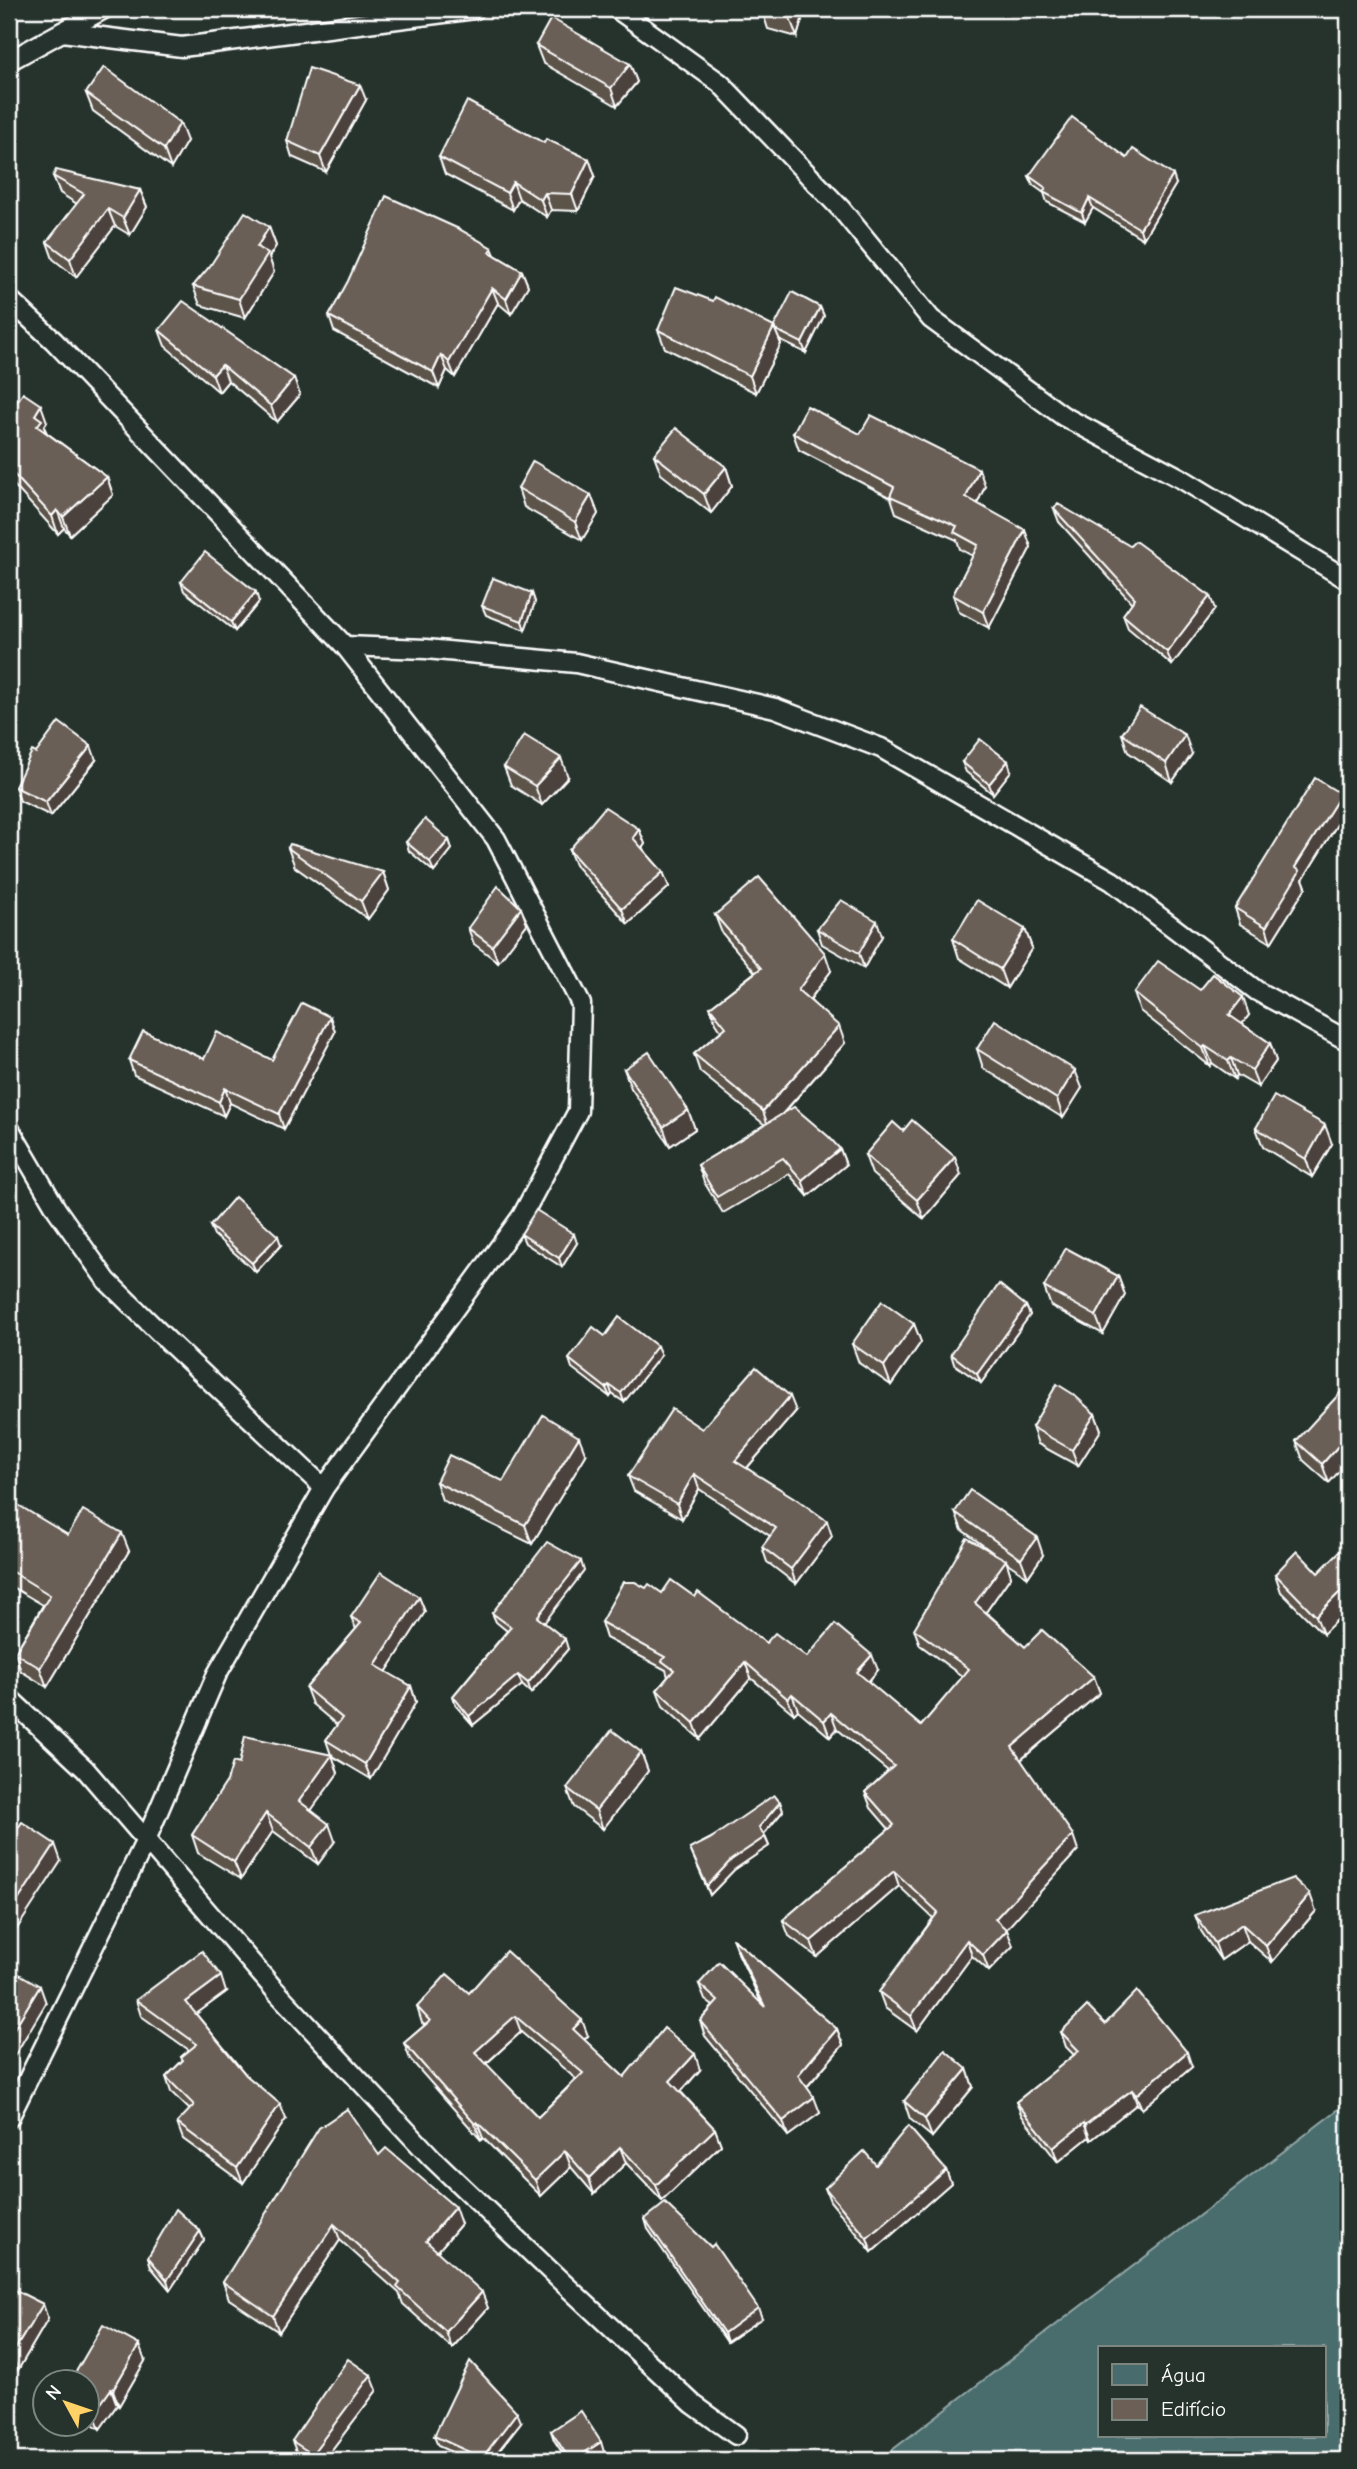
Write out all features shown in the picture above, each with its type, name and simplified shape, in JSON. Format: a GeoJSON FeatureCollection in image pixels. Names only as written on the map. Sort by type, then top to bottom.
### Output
{"type":"FeatureCollection","features":[{"type":"Feature","properties":{"kind":"lane"},"geometry":{"type":"LineString","coordinates":[[9,61],[104,9]]}},
{"type":"Feature","properties":{"kind":"lane"},"geometry":{"type":"LineString","coordinates":[[62,32],[182,47],[475,9]]}},
{"type":"Feature","properties":{"kind":"lane"},"geometry":{"type":"LineString","coordinates":[[617,9],[720,83],[841,209],[932,319],[1063,416],[1182,479],[1348,580]]}},
{"type":"Feature","properties":{"kind":"lane"},"geometry":{"type":"LineString","coordinates":[[9,299],[54,341],[345,646],[496,839],[581,1004],[578,1111],[522,1216],[324,1488],[216,1674],[146,1840],[9,2118]]}},
{"type":"Feature","properties":{"kind":"lane"},"geometry":{"type":"LineString","coordinates":[[345,646],[426,649],[576,663],[775,708],[881,748],[1112,881],[1257,991],[1348,1041]]}},
{"type":"Feature","properties":{"kind":"lane"},"geometry":{"type":"LineString","coordinates":[[9,1128],[57,1210],[107,1281],[324,1488]]}},
{"type":"Feature","properties":{"kind":"lane"},"geometry":{"type":"LineString","coordinates":[[9,1698],[85,1769],[274,1989],[432,2158],[693,2404],[736,2435]]}},
{"type":"Feature","properties":{"kind":"water"},"geometry":{"type":"Polygon","coordinates":[[[1348,2102],[1348,2460],[879,2460],[1348,2102]]]}},
{"type":"Feature","properties":{"kind":"building"},"geometry":{"type":"Polygon","coordinates":[[[762,9],[793,9],[790,18],[762,9]]]}},
{"type":"Feature","properties":{"kind":"building"},"geometry":{"type":"Polygon","coordinates":[[[551,18],[630,64],[611,88],[536,45],[551,18]]]}},
{"type":"Feature","properties":{"kind":"building"},"geometry":{"type":"Polygon","coordinates":[[[104,67],[180,123],[164,149],[86,93],[104,67]]]}},
{"type":"Feature","properties":{"kind":"building"},"geometry":{"type":"Polygon","coordinates":[[[309,68],[360,85],[320,156],[287,141],[309,68]]]}},
{"type":"Feature","properties":{"kind":"building"},"geometry":{"type":"Polygon","coordinates":[[[467,101],[544,143],[546,139],[589,159],[572,194],[545,193],[541,200],[513,182],[507,193],[439,157],[467,101]]]}},
{"type":"Feature","properties":{"kind":"building"},"geometry":{"type":"Polygon","coordinates":[[[1072,117],[1127,158],[1133,149],[1173,175],[1140,229],[1089,198],[1082,213],[1043,192],[1046,188],[1029,176],[1072,117]]]}},
{"type":"Feature","properties":{"kind":"building"},"geometry":{"type":"Polygon","coordinates":[[[56,170],[140,190],[123,218],[108,209],[70,259],[47,242],[84,194],[53,176],[56,170]]]}},
{"type":"Feature","properties":{"kind":"building"},"geometry":{"type":"Polygon","coordinates":[[[386,196],[459,229],[492,248],[490,252],[522,271],[506,299],[492,288],[449,362],[441,355],[433,372],[329,316],[348,281],[386,196]]]}},
{"type":"Feature","properties":{"kind":"building"},"geometry":{"type":"Polygon","coordinates":[[[245,212],[269,227],[257,247],[268,254],[239,299],[193,286],[210,266],[245,212]]]}},
{"type":"Feature","properties":{"kind":"building"},"geometry":{"type":"Polygon","coordinates":[[[676,287],[713,301],[715,297],[774,327],[750,376],[658,330],[676,287]]]}},
{"type":"Feature","properties":{"kind":"building"},"geometry":{"type":"Polygon","coordinates":[[[792,292],[820,307],[802,343],[774,327],[792,292]]]}},
{"type":"Feature","properties":{"kind":"building"},"geometry":{"type":"Polygon","coordinates":[[[183,301],[294,378],[271,406],[222,365],[213,375],[159,330],[183,301]]]}},
{"type":"Feature","properties":{"kind":"building"},"geometry":{"type":"Polygon","coordinates":[[[23,393],[41,405],[35,415],[42,420],[37,426],[107,477],[63,517],[57,510],[52,516],[9,469],[9,413],[23,393]]]}},
{"type":"Feature","properties":{"kind":"building"},"geometry":{"type":"Polygon","coordinates":[[[807,406],[860,434],[871,415],[979,469],[966,497],[1025,530],[983,612],[953,595],[978,545],[954,532],[957,526],[890,496],[894,487],[793,433],[807,406]]]}},
{"type":"Feature","properties":{"kind":"building"},"geometry":{"type":"Polygon","coordinates":[[[676,428],[726,467],[704,494],[654,455],[676,428]]]}},
{"type":"Feature","properties":{"kind":"building"},"geometry":{"type":"Polygon","coordinates":[[[533,461],[591,495],[575,522],[518,488],[533,461]]]}},
{"type":"Feature","properties":{"kind":"building"},"geometry":{"type":"Polygon","coordinates":[[[1058,504],[1130,546],[1135,541],[1210,596],[1167,652],[1123,615],[1135,598],[1054,509],[1058,504]]]}},
{"type":"Feature","properties":{"kind":"building"},"geometry":{"type":"Polygon","coordinates":[[[205,552],[256,592],[231,622],[181,582],[205,552]]]}},
{"type":"Feature","properties":{"kind":"building"},"geometry":{"type":"Polygon","coordinates":[[[493,578],[532,593],[522,621],[482,606],[493,578]]]}},
{"type":"Feature","properties":{"kind":"building"},"geometry":{"type":"Polygon","coordinates":[[[1140,707],[1185,735],[1166,763],[1122,734],[1140,707]]]}},
{"type":"Feature","properties":{"kind":"building"},"geometry":{"type":"Polygon","coordinates":[[[59,722],[91,746],[46,802],[15,787],[32,751],[36,753],[59,722]]]}},
{"type":"Feature","properties":{"kind":"building"},"geometry":{"type":"Polygon","coordinates":[[[524,735],[561,758],[535,786],[504,767],[524,735]]]}},
{"type":"Feature","properties":{"kind":"building"},"geometry":{"type":"Polygon","coordinates":[[[980,739],[1008,761],[989,784],[962,762],[980,739]]]}},
{"type":"Feature","properties":{"kind":"building"},"geometry":{"type":"Polygon","coordinates":[[[1315,778],[1341,794],[1295,867],[1300,871],[1266,927],[1235,908],[1315,778]]]}},
{"type":"Feature","properties":{"kind":"building"},"geometry":{"type":"Polygon","coordinates":[[[605,807],[639,829],[633,838],[663,872],[622,909],[569,850],[605,807]]]}},
{"type":"Feature","properties":{"kind":"building"},"geometry":{"type":"Polygon","coordinates":[[[425,819],[449,840],[430,862],[406,842],[425,819]]]}},
{"type":"Feature","properties":{"kind":"building"},"geometry":{"type":"Polygon","coordinates":[[[290,844],[383,872],[361,901],[288,848],[290,844]]]}},
{"type":"Feature","properties":{"kind":"building"},"geometry":{"type":"Polygon","coordinates":[[[759,877],[825,953],[798,990],[839,1026],[763,1111],[694,1054],[726,1027],[710,1007],[761,968],[715,915],[759,877]]]}},
{"type":"Feature","properties":{"kind":"building"},"geometry":{"type":"Polygon","coordinates":[[[498,886],[521,908],[492,946],[468,928],[498,886]]]}},
{"type":"Feature","properties":{"kind":"building"},"geometry":{"type":"Polygon","coordinates":[[[841,900],[877,921],[859,953],[817,929],[841,900]]]}},
{"type":"Feature","properties":{"kind":"building"},"geometry":{"type":"Polygon","coordinates":[[[977,900],[1025,929],[1000,969],[953,939],[977,900]]]}},
{"type":"Feature","properties":{"kind":"building"},"geometry":{"type":"Polygon","coordinates":[[[1158,961],[1200,990],[1213,974],[1243,997],[1229,1015],[1270,1043],[1252,1070],[1231,1058],[1228,1061],[1205,1046],[1203,1048],[1134,993],[1158,961]]]}},
{"type":"Feature","properties":{"kind":"building"},"geometry":{"type":"Polygon","coordinates":[[[302,1003],[330,1017],[279,1114],[225,1088],[219,1102],[129,1060],[143,1031],[204,1059],[217,1032],[272,1060],[302,1003]]]}},
{"type":"Feature","properties":{"kind":"building"},"geometry":{"type":"Polygon","coordinates":[[[995,1020],[1075,1070],[1057,1099],[977,1049],[995,1020]]]}},
{"type":"Feature","properties":{"kind":"building"},"geometry":{"type":"Polygon","coordinates":[[[649,1052],[688,1110],[663,1127],[624,1069],[649,1052]]]}},
{"type":"Feature","properties":{"kind":"building"},"geometry":{"type":"Polygon","coordinates":[[[1274,1096],[1325,1125],[1306,1159],[1256,1128],[1274,1096]]]}},
{"type":"Feature","properties":{"kind":"building"},"geometry":{"type":"Polygon","coordinates":[[[794,1107],[840,1149],[802,1180],[783,1158],[717,1197],[698,1165],[794,1107]]]}},
{"type":"Feature","properties":{"kind":"building"},"geometry":{"type":"Polygon","coordinates":[[[912,1120],[955,1157],[917,1200],[865,1155],[893,1122],[903,1131],[912,1120]]]}},
{"type":"Feature","properties":{"kind":"building"},"geometry":{"type":"Polygon","coordinates":[[[235,1197],[278,1236],[252,1263],[210,1226],[235,1197]]]}},
{"type":"Feature","properties":{"kind":"building"},"geometry":{"type":"Polygon","coordinates":[[[536,1210],[574,1234],[559,1258],[521,1234],[536,1210]]]}},
{"type":"Feature","properties":{"kind":"building"},"geometry":{"type":"Polygon","coordinates":[[[1066,1248],[1118,1276],[1096,1316],[1044,1287],[1066,1248]]]}},
{"type":"Feature","properties":{"kind":"building"},"geometry":{"type":"Polygon","coordinates":[[[1348,1256],[1348,1272],[1341,1268],[1348,1256]]]}},
{"type":"Feature","properties":{"kind":"building"},"geometry":{"type":"Polygon","coordinates":[[[1348,1281],[1348,1302],[1339,1297],[1348,1281]]]}},
{"type":"Feature","properties":{"kind":"building"},"geometry":{"type":"Polygon","coordinates":[[[999,1284],[1026,1306],[977,1374],[951,1354],[999,1284]]]}},
{"type":"Feature","properties":{"kind":"building"},"geometry":{"type":"Polygon","coordinates":[[[882,1301],[914,1324],[884,1366],[852,1344],[882,1301]]]}},
{"type":"Feature","properties":{"kind":"building"},"geometry":{"type":"Polygon","coordinates":[[[619,1317],[657,1346],[621,1393],[609,1385],[606,1388],[569,1359],[593,1327],[605,1336],[619,1317]]]}},
{"type":"Feature","properties":{"kind":"building"},"geometry":{"type":"Polygon","coordinates":[[[756,1367],[790,1396],[735,1461],[827,1521],[791,1569],[762,1547],[776,1528],[694,1474],[677,1504],[628,1476],[672,1409],[702,1429],[756,1367]]]}},
{"type":"Feature","properties":{"kind":"building"},"geometry":{"type":"Polygon","coordinates":[[[1057,1384],[1095,1414],[1072,1450],[1032,1427],[1057,1384]]]}},
{"type":"Feature","properties":{"kind":"building"},"geometry":{"type":"Polygon","coordinates":[[[1341,1392],[1348,1399],[1348,1435],[1322,1464],[1296,1441],[1341,1392]]]}},
{"type":"Feature","properties":{"kind":"building"},"geometry":{"type":"Polygon","coordinates":[[[543,1415],[579,1437],[525,1525],[436,1482],[449,1455],[503,1481],[543,1415]]]}},
{"type":"Feature","properties":{"kind":"building"},"geometry":{"type":"Polygon","coordinates":[[[970,1490],[1037,1537],[1021,1559],[955,1512],[970,1490]]]}},
{"type":"Feature","properties":{"kind":"building"},"geometry":{"type":"Polygon","coordinates":[[[15,1503],[68,1535],[83,1510],[122,1533],[40,1668],[15,1653],[50,1595],[9,1570],[9,1511],[15,1503]]]}},
{"type":"Feature","properties":{"kind":"building"},"geometry":{"type":"Polygon","coordinates":[[[967,1538],[1006,1560],[975,1603],[1025,1647],[1042,1630],[1094,1677],[1012,1747],[1073,1835],[995,1919],[1007,1930],[983,1955],[967,1940],[911,2016],[879,1992],[938,1912],[894,1871],[811,1941],[783,1920],[894,1825],[865,1792],[894,1766],[831,1713],[824,1721],[792,1694],[788,1699],[745,1662],[694,1723],[657,1690],[674,1670],[662,1661],[665,1657],[601,1622],[623,1582],[635,1582],[646,1588],[649,1584],[662,1593],[671,1580],[695,1597],[698,1592],[766,1643],[775,1633],[807,1657],[835,1624],[872,1655],[857,1672],[921,1726],[969,1669],[914,1629],[967,1538]]]}},
{"type":"Feature","properties":{"kind":"building"},"geometry":{"type":"Polygon","coordinates":[[[547,1542],[581,1561],[537,1617],[565,1639],[528,1683],[518,1675],[469,1716],[453,1696],[511,1627],[492,1613],[547,1542]]]}},
{"type":"Feature","properties":{"kind":"building"},"geometry":{"type":"Polygon","coordinates":[[[1346,1545],[1348,1584],[1316,1616],[1275,1574],[1297,1551],[1318,1573],[1346,1545]]]}},
{"type":"Feature","properties":{"kind":"building"},"geometry":{"type":"Polygon","coordinates":[[[381,1572],[419,1597],[375,1665],[411,1686],[365,1764],[326,1740],[342,1718],[306,1688],[361,1623],[351,1617],[381,1572]]]}},
{"type":"Feature","properties":{"kind":"building"},"geometry":{"type":"Polygon","coordinates":[[[612,1730],[641,1752],[596,1810],[567,1788],[612,1730]]]}},
{"type":"Feature","properties":{"kind":"building"},"geometry":{"type":"Polygon","coordinates":[[[245,1736],[332,1755],[299,1801],[329,1824],[311,1847],[266,1813],[234,1862],[192,1835],[227,1781],[233,1762],[239,1764],[245,1736]]]}},
{"type":"Feature","properties":{"kind":"building"},"geometry":{"type":"Polygon","coordinates":[[[774,1795],[780,1802],[759,1827],[765,1837],[731,1860],[707,1886],[690,1849],[710,1839],[774,1795]]]}},
{"type":"Feature","properties":{"kind":"building"},"geometry":{"type":"Polygon","coordinates":[[[22,1822],[55,1844],[9,1914],[9,1842],[22,1822]]]}},
{"type":"Feature","properties":{"kind":"building"},"geometry":{"type":"Polygon","coordinates":[[[1293,1878],[1310,1894],[1266,1946],[1242,1924],[1215,1943],[1195,1915],[1293,1878]]]}},
{"type":"Feature","properties":{"kind":"building"},"geometry":{"type":"Polygon","coordinates":[[[732,1938],[837,2029],[798,2075],[814,2097],[783,2121],[700,2021],[718,2001],[699,1984],[719,1962],[765,2007],[732,1938]]]}},
{"type":"Feature","properties":{"kind":"building"},"geometry":{"type":"Polygon","coordinates":[[[202,1951],[221,1976],[186,2002],[246,2075],[280,2104],[237,2168],[177,2123],[194,2105],[166,2077],[183,2060],[181,2057],[197,2044],[136,2000],[202,1951]]]}},
{"type":"Feature","properties":{"kind":"building"},"geometry":{"type":"Polygon","coordinates":[[[506,1951],[582,2020],[573,2029],[624,2077],[664,2028],[695,2054],[670,2081],[715,2129],[656,2185],[620,2147],[589,2178],[565,2151],[535,2180],[477,2122],[475,2124],[404,2043],[430,2021],[417,2007],[447,1974],[469,1993],[506,1951]],[[515,2016],[475,2052],[538,2117],[583,2073],[515,2016]]]}},
{"type":"Feature","properties":{"kind":"building"},"geometry":{"type":"Polygon","coordinates":[[[9,1968],[40,1986],[9,2037],[9,1968]]]}},
{"type":"Feature","properties":{"kind":"building"},"geometry":{"type":"Polygon","coordinates":[[[1137,1991],[1187,2052],[1136,2095],[1132,2090],[1053,2148],[1016,2102],[1079,2051],[1061,2032],[1087,2006],[1105,2024],[1137,1991]]]}},
{"type":"Feature","properties":{"kind":"building"},"geometry":{"type":"Polygon","coordinates":[[[945,2050],[967,2069],[925,2119],[904,2101],[945,2050]]]}},
{"type":"Feature","properties":{"kind":"building"},"geometry":{"type":"Polygon","coordinates":[[[347,2109],[379,2155],[386,2148],[455,2207],[426,2241],[482,2292],[446,2332],[397,2287],[400,2283],[334,2224],[273,2316],[223,2282],[319,2128],[347,2109]]]}},
{"type":"Feature","properties":{"kind":"building"},"geometry":{"type":"Polygon","coordinates":[[[908,2126],[946,2170],[867,2238],[825,2188],[864,2151],[876,2165],[908,2126]]]}},
{"type":"Feature","properties":{"kind":"building"},"geometry":{"type":"Polygon","coordinates":[[[665,2203],[711,2247],[714,2244],[758,2308],[724,2333],[645,2219],[665,2203]]]}},
{"type":"Feature","properties":{"kind":"building"},"geometry":{"type":"Polygon","coordinates":[[[176,2209],[200,2231],[167,2280],[148,2257],[176,2209]]]}},
{"type":"Feature","properties":{"kind":"building"},"geometry":{"type":"Polygon","coordinates":[[[9,2287],[43,2304],[12,2354],[9,2352],[9,2287]]]}},
{"type":"Feature","properties":{"kind":"building"},"geometry":{"type":"Polygon","coordinates":[[[103,2325],[139,2345],[113,2390],[111,2389],[102,2402],[102,2368],[78,2368],[103,2325]]]}},
{"type":"Feature","properties":{"kind":"building"},"geometry":{"type":"Polygon","coordinates":[[[348,2359],[371,2375],[312,2454],[292,2441],[348,2359]]]}},
{"type":"Feature","properties":{"kind":"building"},"geometry":{"type":"Polygon","coordinates":[[[470,2361],[517,2412],[482,2458],[434,2436],[470,2361]]]}},
{"type":"Feature","properties":{"kind":"building"},"geometry":{"type":"Polygon","coordinates":[[[581,2411],[601,2442],[570,2460],[551,2431],[581,2411]]]}}]}
